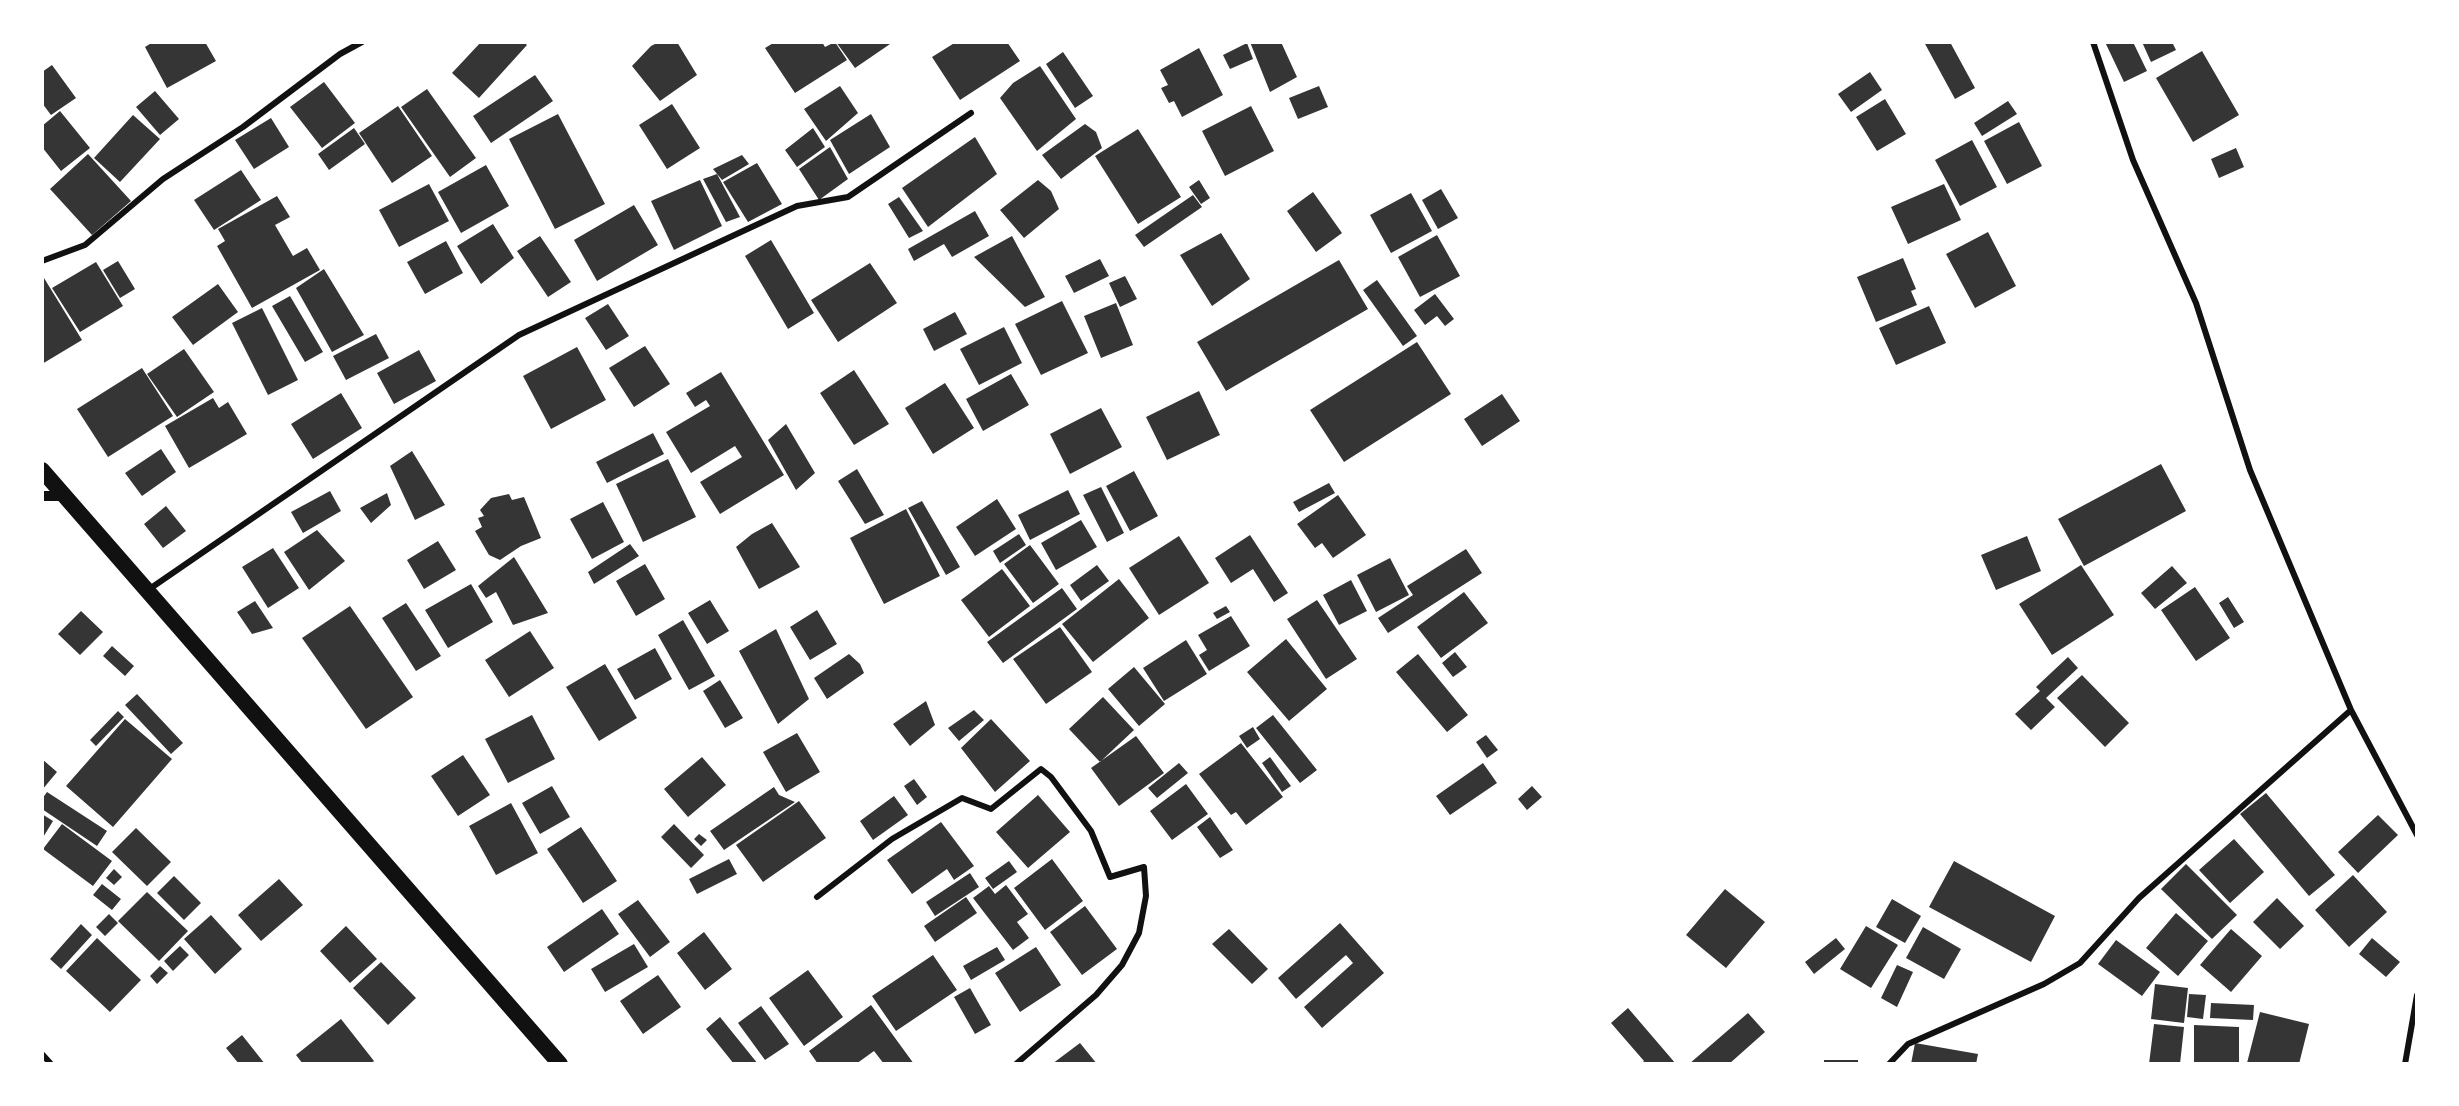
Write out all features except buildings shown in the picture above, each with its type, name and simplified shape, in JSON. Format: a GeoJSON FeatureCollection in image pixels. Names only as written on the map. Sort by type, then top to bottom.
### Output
{"type":"FeatureCollection","features":[{"type":"Feature","properties":{"kind":"highway"},"geometry":{"type":"LineString","coordinates":[[42,470],[62,496],[147,590],[560,1064]]}},
{"type":"Feature","properties":{"kind":"street"},"geometry":{"type":"LineString","coordinates":[[42,261],[85,245],[163,179],[243,127],[340,54],[362,42]]}},
{"type":"Feature","properties":{"kind":"street"},"geometry":{"type":"LineString","coordinates":[[2093,42],[2133,160],[2196,303],[2250,470],[2350,710],[2417,835]]}},
{"type":"Feature","properties":{"kind":"street"},"geometry":{"type":"LineString","coordinates":[[147,590],[519,335],[797,207],[848,197],[971,113]]}},
{"type":"Feature","properties":{"kind":"street"},"geometry":{"type":"LineString","coordinates":[[42,496],[62,496]]}},
{"type":"Feature","properties":{"kind":"street"},"geometry":{"type":"LineString","coordinates":[[1889,1064],[1908,1044],[2044,984],[2080,963],[2139,898],[2350,710]]}},
{"type":"Feature","properties":{"kind":"street"},"geometry":{"type":"LineString","coordinates":[[817,897],[892,839],[962,798],[991,809],[1041,769],[1051,777],[1091,831],[1110,877],[1144,867],[1146,896],[1139,933],[1122,965],[1096,995],[1016,1064]]}},
{"type":"Feature","properties":{"kind":"street"},"geometry":{"type":"LineString","coordinates":[[2405,1064],[2417,994]]}},
{"type":"Feature","properties":{"kind":"street"},"geometry":{"type":"LineString","coordinates":[[42,1054],[51,1064]]}}]}
